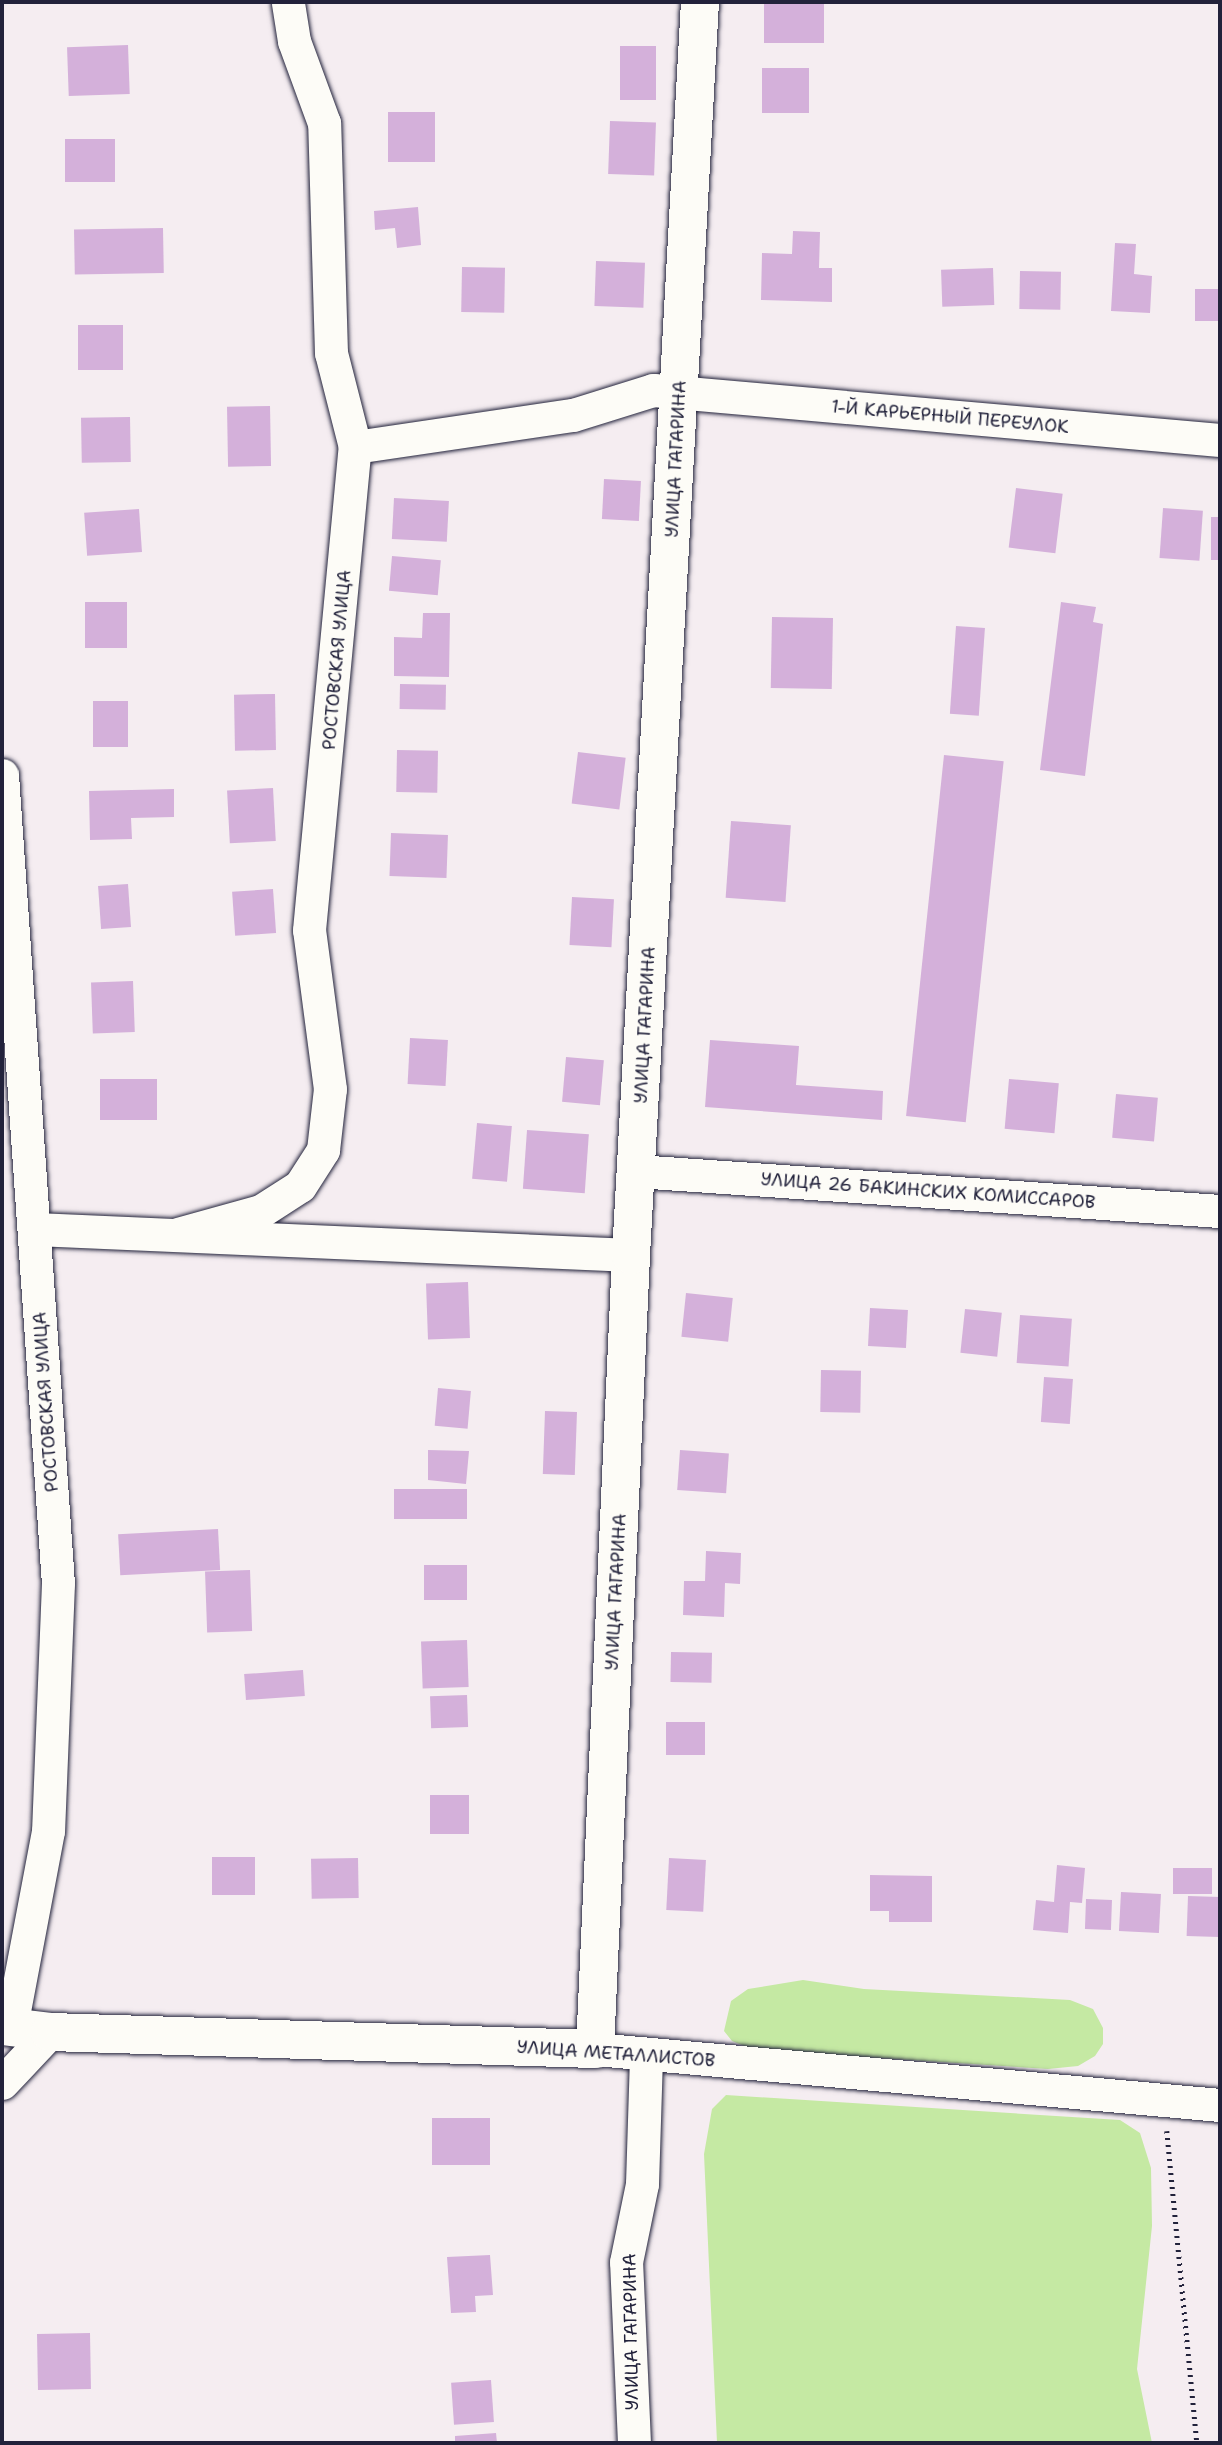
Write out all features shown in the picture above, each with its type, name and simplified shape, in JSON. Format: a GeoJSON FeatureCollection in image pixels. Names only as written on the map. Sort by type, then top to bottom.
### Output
{"type":"FeatureCollection","features":[{"type":"Feature","properties":{"kind":"main road","name":"УЛИЦА ГАГАРИНА"},"geometry":{"type":"LineString","coordinates":[[595,2049],[631,1255],[700,2]]}},
{"type":"Feature","properties":{"kind":"main road","name":"УЛИЦА МЕТАЛЛИСТОВ"},"geometry":{"type":"LineString","coordinates":[[6,2026],[50,2032],[595,2049]]}},
{"type":"Feature","properties":{"kind":"street","name":"РОСТОВСКАЯ УЛИЦА"},"geometry":{"type":"LineString","coordinates":[[178,1234],[261,1211],[300,1186],[323,1150],[330,1088],[309,930],[355,447],[331,353],[324,123],[294,41],[288,2]]}},
{"type":"Feature","properties":{"kind":"street","name":"1-Й КАРЬЕРНЫЙ ПЕРЕУЛОК"},"geometry":{"type":"LineString","coordinates":[[355,447],[573,415],[653,390],[1220,440]]}},
{"type":"Feature","properties":{"kind":"street","name":"РОСТОВСКАЯ УЛИЦА"},"geometry":{"type":"LineString","coordinates":[[2,775],[36,1229],[58,1583],[48,1831],[6,2026]]}},
{"type":"Feature","properties":{"kind":"street","name":"УЛИЦА 26 БАКИНСКИХ КОМИССАРОВ"},"geometry":{"type":"LineString","coordinates":[[636,1171],[1220,1211]]}},
{"type":"Feature","properties":{"kind":"street"},"geometry":{"type":"LineString","coordinates":[[36,1229],[631,1255]]}},
{"type":"Feature","properties":{"kind":"street"},"geometry":{"type":"LineString","coordinates":[[2,2083],[50,2032]]}},
{"type":"Feature","properties":{"kind":"street","name":"УЛИЦА МЕТАЛЛИСТОВ"},"geometry":{"type":"LineString","coordinates":[[595,2049],[1220,2105]]}},
{"type":"Feature","properties":{"kind":"street","name":"УЛИЦА ГАГАРИНА"},"geometry":{"type":"LineString","coordinates":[[634,2443],[626,2262],[642,2184],[646,2054]]}},
{"type":"Feature","properties":{"kind":"path"},"geometry":{"type":"LineString","coordinates":[[1165,2101],[1197,2443]]}},
{"type":"Feature","properties":{"kind":"green space"},"geometry":{"type":"Polygon","coordinates":[[[803,1980],[864,1989],[1070,2000],[1093,2009],[1103,2028],[1103,2044],[1095,2056],[1078,2066],[1048,2069],[754,2050],[732,2041],[724,2031],[731,2001],[748,1989],[803,1980]]]}},
{"type":"Feature","properties":{"kind":"green space"},"geometry":{"type":"Polygon","coordinates":[[[726,2095],[1120,2120],[1140,2133],[1151,2168],[1152,2226],[1137,2369],[1152,2443],[717,2443],[704,2154],[712,2109],[726,2095]]]}},
{"type":"Feature","properties":{"kind":"building"},"geometry":{"type":"Polygon","coordinates":[[[764,2],[824,2],[824,43],[764,43],[764,2]]]}},
{"type":"Feature","properties":{"kind":"building"},"geometry":{"type":"Polygon","coordinates":[[[128,45],[130,94],[69,96],[67,47],[128,45]]]}},
{"type":"Feature","properties":{"kind":"building"},"geometry":{"type":"Polygon","coordinates":[[[620,46],[656,46],[656,100],[620,100],[620,46]]]}},
{"type":"Feature","properties":{"kind":"building"},"geometry":{"type":"Polygon","coordinates":[[[762,68],[809,68],[809,113],[762,113],[762,68]]]}},
{"type":"Feature","properties":{"kind":"building"},"geometry":{"type":"Polygon","coordinates":[[[388,112],[435,112],[435,162],[388,162],[388,112]]]}},
{"type":"Feature","properties":{"kind":"building"},"geometry":{"type":"Polygon","coordinates":[[[610,121],[656,123],[654,176],[608,174],[610,121]]]}},
{"type":"Feature","properties":{"kind":"building"},"geometry":{"type":"Polygon","coordinates":[[[65,139],[115,139],[115,182],[65,182],[65,139]]]}},
{"type":"Feature","properties":{"kind":"building"},"geometry":{"type":"Polygon","coordinates":[[[418,207],[421,245],[397,248],[395,228],[375,230],[374,211],[418,207]]]}},
{"type":"Feature","properties":{"kind":"building"},"geometry":{"type":"Polygon","coordinates":[[[163,228],[164,273],[75,275],[74,230],[163,228]]]}},
{"type":"Feature","properties":{"kind":"building"},"geometry":{"type":"Polygon","coordinates":[[[793,231],[820,232],[819,268],[832,268],[832,302],[761,300],[762,253],[792,254],[793,231]]]}},
{"type":"Feature","properties":{"kind":"building"},"geometry":{"type":"Polygon","coordinates":[[[1115,243],[1136,244],[1134,274],[1152,276],[1150,313],[1111,311],[1115,243]]]}},
{"type":"Feature","properties":{"kind":"building"},"geometry":{"type":"Polygon","coordinates":[[[596,261],[645,263],[643,308],[594,306],[596,261]]]}},
{"type":"Feature","properties":{"kind":"building"},"geometry":{"type":"Polygon","coordinates":[[[462,267],[505,268],[504,313],[461,312],[462,267]]]}},
{"type":"Feature","properties":{"kind":"building"},"geometry":{"type":"Polygon","coordinates":[[[993,268],[994,305],[942,307],[941,270],[993,268]]]}},
{"type":"Feature","properties":{"kind":"building"},"geometry":{"type":"Polygon","coordinates":[[[1020,271],[1061,272],[1060,310],[1019,309],[1020,271]]]}},
{"type":"Feature","properties":{"kind":"building"},"geometry":{"type":"Polygon","coordinates":[[[1195,289],[1218,289],[1218,321],[1195,321],[1195,289]]]}},
{"type":"Feature","properties":{"kind":"building"},"geometry":{"type":"Polygon","coordinates":[[[78,325],[123,325],[123,370],[78,370],[78,325]]]}},
{"type":"Feature","properties":{"kind":"building"},"geometry":{"type":"Polygon","coordinates":[[[270,406],[271,466],[228,467],[227,407],[270,406]]]}},
{"type":"Feature","properties":{"kind":"building"},"geometry":{"type":"Polygon","coordinates":[[[130,417],[131,462],[82,463],[81,418],[130,417]]]}},
{"type":"Feature","properties":{"kind":"building"},"geometry":{"type":"Polygon","coordinates":[[[604,479],[641,481],[639,521],[602,519],[604,479]]]}},
{"type":"Feature","properties":{"kind":"building"},"geometry":{"type":"Polygon","coordinates":[[[1016,488],[1063,494],[1055,553],[1009,548],[1016,488]]]}},
{"type":"Feature","properties":{"kind":"building"},"geometry":{"type":"Polygon","coordinates":[[[394,498],[449,501],[447,542],[392,539],[394,498]]]}},
{"type":"Feature","properties":{"kind":"building"},"geometry":{"type":"Polygon","coordinates":[[[1163,508],[1203,511],[1199,561],[1160,558],[1163,508]]]}},
{"type":"Feature","properties":{"kind":"building"},"geometry":{"type":"Polygon","coordinates":[[[139,509],[142,552],[87,556],[84,513],[139,509]]]}},
{"type":"Feature","properties":{"kind":"building"},"geometry":{"type":"Polygon","coordinates":[[[1211,517],[1220,517],[1220,560],[1211,560],[1211,517]]]}},
{"type":"Feature","properties":{"kind":"building"},"geometry":{"type":"Polygon","coordinates":[[[392,556],[441,560],[438,595],[389,591],[392,556]]]}},
{"type":"Feature","properties":{"kind":"building"},"geometry":{"type":"Polygon","coordinates":[[[85,602],[127,602],[127,648],[85,648],[85,602]]]}},
{"type":"Feature","properties":{"kind":"building"},"geometry":{"type":"Polygon","coordinates":[[[1061,602],[1096,607],[1093,622],[1103,624],[1085,776],[1040,770],[1061,602]]]}},
{"type":"Feature","properties":{"kind":"building"},"geometry":{"type":"Polygon","coordinates":[[[423,613],[450,613],[449,677],[394,676],[394,637],[422,638],[423,613]]]}},
{"type":"Feature","properties":{"kind":"building"},"geometry":{"type":"Polygon","coordinates":[[[772,617],[833,618],[832,689],[771,688],[772,617]]]}},
{"type":"Feature","properties":{"kind":"building"},"geometry":{"type":"Polygon","coordinates":[[[956,626],[985,628],[979,716],[950,714],[956,626]]]}},
{"type":"Feature","properties":{"kind":"building"},"geometry":{"type":"Polygon","coordinates":[[[400,684],[446,685],[446,710],[400,709],[400,684]]]}},
{"type":"Feature","properties":{"kind":"building"},"geometry":{"type":"Polygon","coordinates":[[[275,694],[276,750],[235,751],[234,695],[275,694]]]}},
{"type":"Feature","properties":{"kind":"building"},"geometry":{"type":"Polygon","coordinates":[[[93,701],[128,701],[128,747],[93,747],[93,701]]]}},
{"type":"Feature","properties":{"kind":"building"},"geometry":{"type":"Polygon","coordinates":[[[397,750],[438,751],[437,793],[396,792],[397,750]]]}},
{"type":"Feature","properties":{"kind":"building"},"geometry":{"type":"Polygon","coordinates":[[[578,752],[626,758],[619,809],[572,804],[578,752]]]}},
{"type":"Feature","properties":{"kind":"building"},"geometry":{"type":"Polygon","coordinates":[[[944,755],[1004,761],[966,1122],[906,1116],[944,755]]]}},
{"type":"Feature","properties":{"kind":"building"},"geometry":{"type":"Polygon","coordinates":[[[273,788],[276,841],[230,843],[227,790],[273,788]]]}},
{"type":"Feature","properties":{"kind":"building"},"geometry":{"type":"Polygon","coordinates":[[[174,789],[174,817],[131,818],[132,839],[90,840],[89,791],[174,789]]]}},
{"type":"Feature","properties":{"kind":"building"},"geometry":{"type":"Polygon","coordinates":[[[731,821],[791,825],[785,902],[726,898],[731,821]]]}},
{"type":"Feature","properties":{"kind":"building"},"geometry":{"type":"Polygon","coordinates":[[[391,833],[448,835],[446,878],[389,876],[391,833]]]}},
{"type":"Feature","properties":{"kind":"building"},"geometry":{"type":"Polygon","coordinates":[[[128,884],[131,927],[101,929],[98,886],[128,884]]]}},
{"type":"Feature","properties":{"kind":"building"},"geometry":{"type":"Polygon","coordinates":[[[273,889],[276,933],[235,936],[232,892],[273,889]]]}},
{"type":"Feature","properties":{"kind":"building"},"geometry":{"type":"Polygon","coordinates":[[[572,897],[614,899],[611,947],[569,945],[572,897]]]}},
{"type":"Feature","properties":{"kind":"building"},"geometry":{"type":"Polygon","coordinates":[[[133,981],[135,1032],[93,1033],[91,982],[133,981]]]}},
{"type":"Feature","properties":{"kind":"building"},"geometry":{"type":"Polygon","coordinates":[[[410,1038],[448,1040],[446,1086],[408,1084],[410,1038]]]}},
{"type":"Feature","properties":{"kind":"building"},"geometry":{"type":"Polygon","coordinates":[[[710,1040],[799,1046],[796,1085],[883,1091],[882,1120],[705,1107],[710,1040]]]}},
{"type":"Feature","properties":{"kind":"building"},"geometry":{"type":"Polygon","coordinates":[[[566,1057],[604,1060],[600,1105],[562,1102],[566,1057]]]}},
{"type":"Feature","properties":{"kind":"building"},"geometry":{"type":"Polygon","coordinates":[[[100,1079],[157,1079],[157,1120],[100,1120],[100,1079]]]}},
{"type":"Feature","properties":{"kind":"building"},"geometry":{"type":"Polygon","coordinates":[[[1009,1079],[1059,1083],[1054,1133],[1005,1129],[1009,1079]]]}},
{"type":"Feature","properties":{"kind":"building"},"geometry":{"type":"Polygon","coordinates":[[[1116,1094],[1158,1098],[1154,1141],[1112,1138],[1116,1094]]]}},
{"type":"Feature","properties":{"kind":"building"},"geometry":{"type":"Polygon","coordinates":[[[477,1123],[512,1126],[507,1182],[472,1179],[477,1123]]]}},
{"type":"Feature","properties":{"kind":"building"},"geometry":{"type":"Polygon","coordinates":[[[527,1130],[589,1134],[585,1193],[523,1189],[527,1130]]]}},
{"type":"Feature","properties":{"kind":"building"},"geometry":{"type":"Polygon","coordinates":[[[468,1282],[470,1338],[428,1339],[426,1283],[468,1282]]]}},
{"type":"Feature","properties":{"kind":"building"},"geometry":{"type":"Polygon","coordinates":[[[686,1293],[733,1298],[728,1342],[681,1337],[686,1293]]]}},
{"type":"Feature","properties":{"kind":"building"},"geometry":{"type":"Polygon","coordinates":[[[870,1308],[908,1310],[906,1348],[868,1346],[870,1308]]]}},
{"type":"Feature","properties":{"kind":"building"},"geometry":{"type":"Polygon","coordinates":[[[965,1309],[1002,1313],[997,1357],[960,1353],[965,1309]]]}},
{"type":"Feature","properties":{"kind":"building"},"geometry":{"type":"Polygon","coordinates":[[[1020,1315],[1072,1319],[1069,1367],[1017,1363],[1020,1315]]]}},
{"type":"Feature","properties":{"kind":"building"},"geometry":{"type":"Polygon","coordinates":[[[821,1370],[861,1371],[860,1413],[820,1412],[821,1370]]]}},
{"type":"Feature","properties":{"kind":"building"},"geometry":{"type":"Polygon","coordinates":[[[1044,1377],[1073,1379],[1070,1424],[1041,1422],[1044,1377]]]}},
{"type":"Feature","properties":{"kind":"building"},"geometry":{"type":"Polygon","coordinates":[[[438,1388],[471,1391],[468,1429],[435,1426],[438,1388]]]}},
{"type":"Feature","properties":{"kind":"building"},"geometry":{"type":"Polygon","coordinates":[[[545,1411],[577,1412],[575,1475],[543,1474],[545,1411]]]}},
{"type":"Feature","properties":{"kind":"building"},"geometry":{"type":"Polygon","coordinates":[[[428,1450],[469,1451],[466,1484],[428,1480],[428,1450]]]}},
{"type":"Feature","properties":{"kind":"building"},"geometry":{"type":"Polygon","coordinates":[[[680,1450],[729,1453],[726,1493],[677,1490],[680,1450]]]}},
{"type":"Feature","properties":{"kind":"building"},"geometry":{"type":"Polygon","coordinates":[[[394,1489],[467,1489],[467,1519],[394,1519],[394,1489]]]}},
{"type":"Feature","properties":{"kind":"building"},"geometry":{"type":"Polygon","coordinates":[[[218,1529],[220,1570],[120,1575],[118,1534],[218,1529]]]}},
{"type":"Feature","properties":{"kind":"building"},"geometry":{"type":"Polygon","coordinates":[[[706,1551],[741,1553],[740,1584],[725,1583],[724,1617],[683,1615],[684,1581],[705,1581],[706,1551]]]}},
{"type":"Feature","properties":{"kind":"building"},"geometry":{"type":"Polygon","coordinates":[[[424,1565],[467,1565],[467,1600],[424,1600],[424,1565]]]}},
{"type":"Feature","properties":{"kind":"building"},"geometry":{"type":"Polygon","coordinates":[[[250,1570],[252,1631],[207,1633],[205,1572],[250,1570]]]}},
{"type":"Feature","properties":{"kind":"building"},"geometry":{"type":"Polygon","coordinates":[[[467,1640],[469,1687],[423,1689],[421,1642],[467,1640]]]}},
{"type":"Feature","properties":{"kind":"building"},"geometry":{"type":"Polygon","coordinates":[[[671,1652],[712,1653],[711,1683],[670,1682],[671,1652]]]}},
{"type":"Feature","properties":{"kind":"building"},"geometry":{"type":"Polygon","coordinates":[[[303,1670],[305,1696],[246,1700],[244,1674],[303,1670]]]}},
{"type":"Feature","properties":{"kind":"building"},"geometry":{"type":"Polygon","coordinates":[[[467,1695],[468,1727],[431,1728],[430,1696],[467,1695]]]}},
{"type":"Feature","properties":{"kind":"building"},"geometry":{"type":"Polygon","coordinates":[[[666,1722],[705,1722],[705,1755],[666,1755],[666,1722]]]}},
{"type":"Feature","properties":{"kind":"building"},"geometry":{"type":"Polygon","coordinates":[[[430,1795],[469,1795],[469,1834],[430,1834],[430,1795]]]}},
{"type":"Feature","properties":{"kind":"building"},"geometry":{"type":"Polygon","coordinates":[[[212,1857],[255,1857],[255,1895],[212,1895],[212,1857]]]}},
{"type":"Feature","properties":{"kind":"building"},"geometry":{"type":"Polygon","coordinates":[[[358,1858],[359,1898],[312,1899],[311,1859],[358,1858]]]}},
{"type":"Feature","properties":{"kind":"building"},"geometry":{"type":"Polygon","coordinates":[[[669,1858],[706,1860],[703,1912],[666,1910],[669,1858]]]}},
{"type":"Feature","properties":{"kind":"building"},"geometry":{"type":"Polygon","coordinates":[[[1057,1865],[1085,1868],[1082,1903],[1070,1902],[1068,1933],[1033,1930],[1036,1900],[1054,1902],[1057,1865]]]}},
{"type":"Feature","properties":{"kind":"building"},"geometry":{"type":"Polygon","coordinates":[[[1173,1868],[1212,1868],[1212,1894],[1173,1894],[1173,1868]]]}},
{"type":"Feature","properties":{"kind":"building"},"geometry":{"type":"Polygon","coordinates":[[[870,1875],[932,1876],[932,1922],[889,1922],[889,1911],[870,1911],[870,1875]]]}},
{"type":"Feature","properties":{"kind":"building"},"geometry":{"type":"Polygon","coordinates":[[[1121,1892],[1161,1894],[1159,1933],[1119,1931],[1121,1892]]]}},
{"type":"Feature","properties":{"kind":"building"},"geometry":{"type":"Polygon","coordinates":[[[1188,1896],[1220,1897],[1219,1937],[1187,1936],[1188,1896]]]}},
{"type":"Feature","properties":{"kind":"building"},"geometry":{"type":"Polygon","coordinates":[[[1086,1899],[1112,1900],[1111,1930],[1085,1929],[1086,1899]]]}},
{"type":"Feature","properties":{"kind":"building"},"geometry":{"type":"Polygon","coordinates":[[[432,2118],[490,2118],[490,2165],[432,2165],[432,2118]]]}},
{"type":"Feature","properties":{"kind":"building"},"geometry":{"type":"Polygon","coordinates":[[[490,2255],[493,2295],[475,2296],[476,2312],[451,2313],[447,2257],[490,2255]]]}},
{"type":"Feature","properties":{"kind":"building"},"geometry":{"type":"Polygon","coordinates":[[[90,2333],[91,2389],[38,2390],[37,2334],[90,2333]]]}},
{"type":"Feature","properties":{"kind":"building"},"geometry":{"type":"Polygon","coordinates":[[[491,2380],[494,2422],[454,2425],[451,2383],[491,2380]]]}},
{"type":"Feature","properties":{"kind":"building"},"geometry":{"type":"Polygon","coordinates":[[[496,2433],[497,2443],[455,2443],[455,2436],[496,2433]]]}}]}
